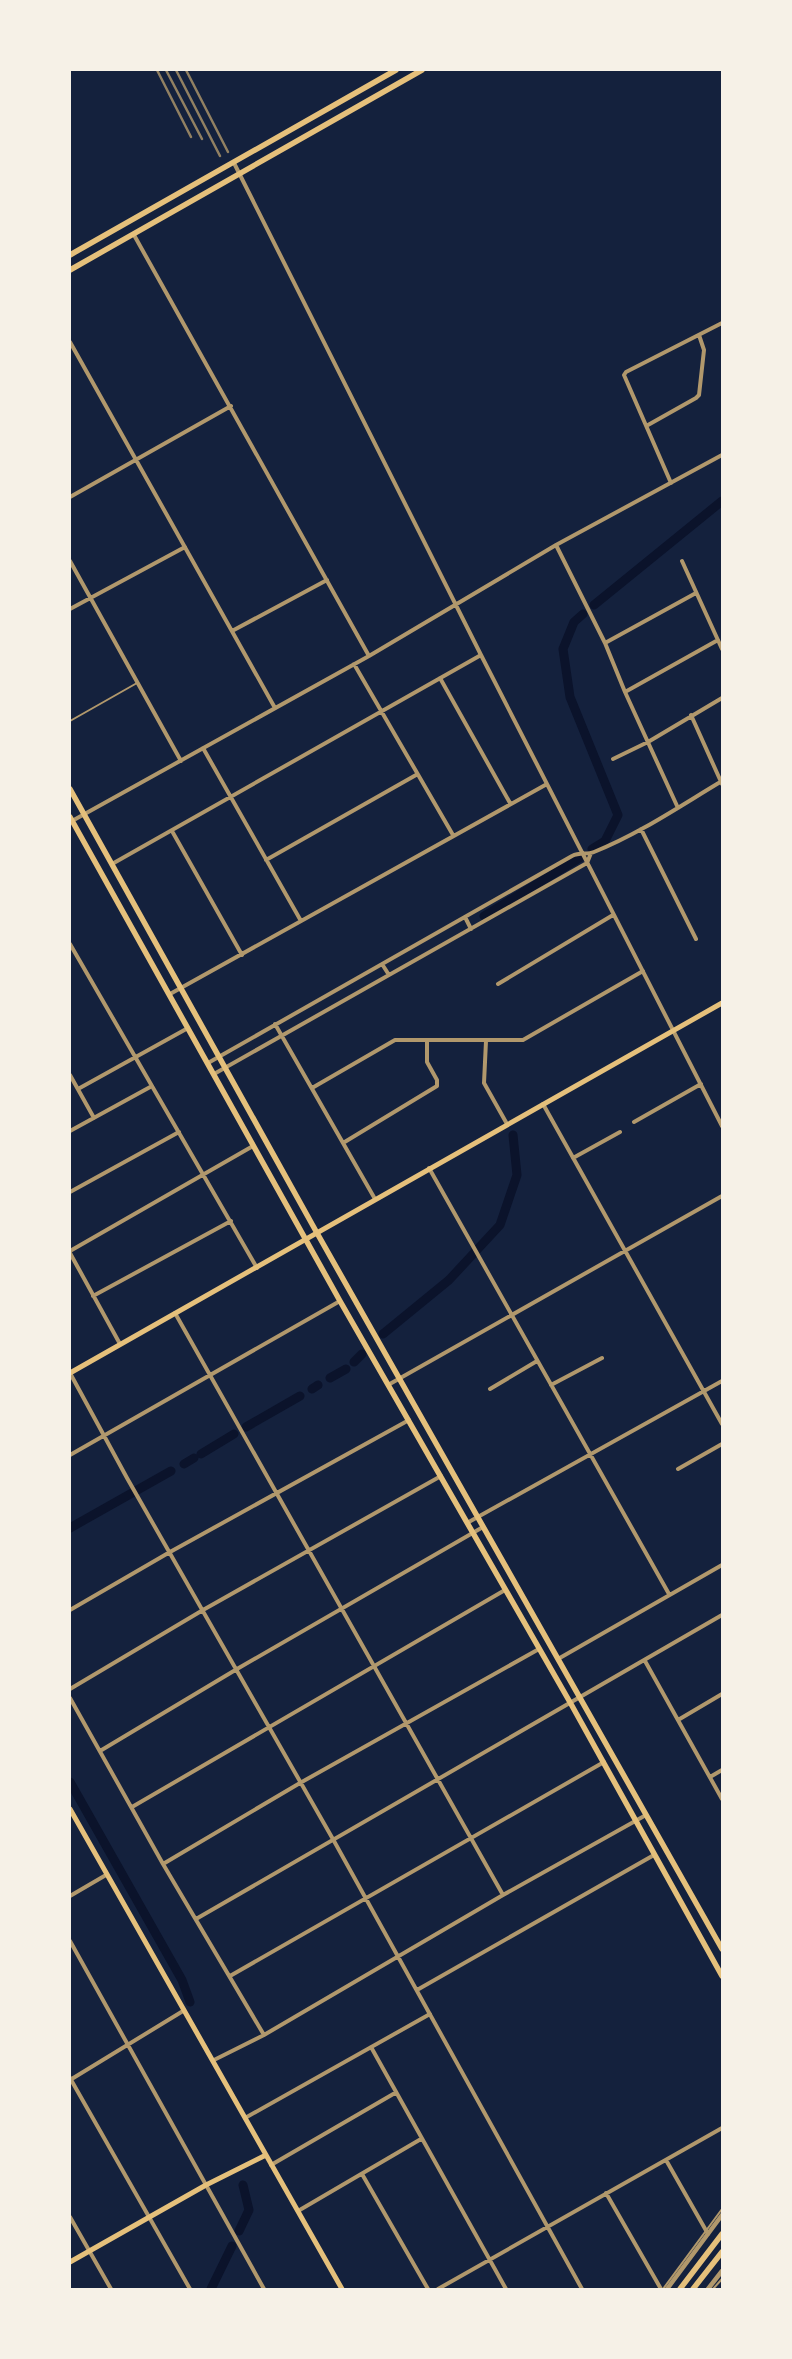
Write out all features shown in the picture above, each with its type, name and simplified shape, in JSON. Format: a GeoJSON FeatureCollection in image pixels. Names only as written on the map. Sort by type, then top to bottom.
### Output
{"type":"FeatureCollection","features":[{"type":"Feature","properties":{"kind":"main road"},"geometry":{"type":"LineString","coordinates":[[70,255],[396,70]]}},
{"type":"Feature","properties":{"kind":"main road"},"geometry":{"type":"LineString","coordinates":[[70,270],[422,70]]}},
{"type":"Feature","properties":{"kind":"main road"},"geometry":{"type":"LineString","coordinates":[[390,74],[395,85]]}},
{"type":"Feature","properties":{"kind":"main road"},"geometry":{"type":"LineString","coordinates":[[186,189],[192,202]]}},
{"type":"Feature","properties":{"kind":"main road"},"geometry":{"type":"LineString","coordinates":[[166,201],[172,213]]}},
{"type":"Feature","properties":{"kind":"main road"},"geometry":{"type":"LineString","coordinates":[[70,789],[317,1233],[722,1949]]}},
{"type":"Feature","properties":{"kind":"main road"},"geometry":{"type":"LineString","coordinates":[[71,820],[340,1301],[604,1762],[722,1976]]}},
{"type":"Feature","properties":{"kind":"main road"},"geometry":{"type":"LineString","coordinates":[[70,1373],[257,1268],[429,1168],[722,1004]]}},
{"type":"Feature","properties":{"kind":"main road"},"geometry":{"type":"LineString","coordinates":[[364,1343],[376,1336]]}},
{"type":"Feature","properties":{"kind":"main road"},"geometry":{"type":"LineString","coordinates":[[380,1371],[391,1364]]}},
{"type":"Feature","properties":{"kind":"main road"},"geometry":{"type":"LineString","coordinates":[[70,1809],[183,2011],[214,2060],[341,2289]]}},
{"type":"Feature","properties":{"kind":"main road"},"geometry":{"type":"LineString","coordinates":[[70,2262],[206,2185],[266,2155]]}},
{"type":"Feature","properties":{"kind":"main road"},"geometry":{"type":"LineString","coordinates":[[680,2289],[722,2234]]}},
{"type":"Feature","properties":{"kind":"main road"},"geometry":{"type":"LineString","coordinates":[[694,2289],[722,2252]]}},
{"type":"Feature","properties":{"kind":"street"},"geometry":{"type":"LineString","coordinates":[[234,163],[455,604],[722,1126]]}},
{"type":"Feature","properties":{"kind":"street"},"geometry":{"type":"LineString","coordinates":[[134,235],[369,656]]}},
{"type":"Feature","properties":{"kind":"street"},"geometry":{"type":"LineString","coordinates":[[671,483],[648,425],[624,378],[625,373],[722,323]]}},
{"type":"Feature","properties":{"kind":"street"},"geometry":{"type":"LineString","coordinates":[[648,425],[696,398],[699,394],[704,350],[699,335]]}},
{"type":"Feature","properties":{"kind":"street"},"geometry":{"type":"LineString","coordinates":[[70,342],[275,708]]}},
{"type":"Feature","properties":{"kind":"street"},"geometry":{"type":"LineString","coordinates":[[70,497],[231,406]]}},
{"type":"Feature","properties":{"kind":"street"},"geometry":{"type":"LineString","coordinates":[[71,820],[369,656],[556,545],[722,455]]}},
{"type":"Feature","properties":{"kind":"street"},"geometry":{"type":"LineString","coordinates":[[556,545],[605,643],[625,692],[678,808]]}},
{"type":"Feature","properties":{"kind":"street"},"geometry":{"type":"LineString","coordinates":[[70,609],[185,547]]}},
{"type":"Feature","properties":{"kind":"street"},"geometry":{"type":"LineString","coordinates":[[70,561],[180,761]]}},
{"type":"Feature","properties":{"kind":"street"},"geometry":{"type":"LineString","coordinates":[[682,561],[722,649]]}},
{"type":"Feature","properties":{"kind":"street"},"geometry":{"type":"LineString","coordinates":[[232,631],[327,580]]}},
{"type":"Feature","properties":{"kind":"street"},"geometry":{"type":"LineString","coordinates":[[605,643],[696,593]]}},
{"type":"Feature","properties":{"kind":"street"},"geometry":{"type":"LineString","coordinates":[[625,692],[718,640]]}},
{"type":"Feature","properties":{"kind":"street"},"geometry":{"type":"LineString","coordinates":[[112,864],[481,655]]}},
{"type":"Feature","properties":{"kind":"street"},"geometry":{"type":"LineString","coordinates":[[354,664],[453,835]]}},
{"type":"Feature","properties":{"kind":"street"},"geometry":{"type":"LineString","coordinates":[[440,678],[510,803]]}},
{"type":"Feature","properties":{"kind":"street"},"geometry":{"type":"LineString","coordinates":[[613,759],[648,742],[722,698]]}},
{"type":"Feature","properties":{"kind":"street"},"geometry":{"type":"LineString","coordinates":[[208,1063],[581,852],[591,853],[641,829],[722,782],[691,715]]}},
{"type":"Feature","properties":{"kind":"street"},"geometry":{"type":"LineString","coordinates":[[203,748],[301,921]]}},
{"type":"Feature","properties":{"kind":"street"},"geometry":{"type":"LineString","coordinates":[[266,860],[416,774]]}},
{"type":"Feature","properties":{"kind":"street"},"geometry":{"type":"LineString","coordinates":[[170,994],[547,784]]}},
{"type":"Feature","properties":{"kind":"street"},"geometry":{"type":"LineString","coordinates":[[641,829],[696,939]]}},
{"type":"Feature","properties":{"kind":"street"},"geometry":{"type":"LineString","coordinates":[[172,831],[242,955]]}},
{"type":"Feature","properties":{"kind":"street"},"geometry":{"type":"LineString","coordinates":[[214,1074],[587,863],[591,853]]}},
{"type":"Feature","properties":{"kind":"street"},"geometry":{"type":"LineString","coordinates":[[498,984],[613,914]]}},
{"type":"Feature","properties":{"kind":"street"},"geometry":{"type":"LineString","coordinates":[[465,917],[471,929]]}},
{"type":"Feature","properties":{"kind":"street"},"geometry":{"type":"LineString","coordinates":[[70,944],[257,1268]]}},
{"type":"Feature","properties":{"kind":"street"},"geometry":{"type":"LineString","coordinates":[[382,964],[389,975]]}},
{"type":"Feature","properties":{"kind":"street"},"geometry":{"type":"LineString","coordinates":[[312,1088],[392,1041],[486,1042],[519,1041],[528,1038],[643,972]]}},
{"type":"Feature","properties":{"kind":"street"},"geometry":{"type":"LineString","coordinates":[[275,1024],[376,1199]]}},
{"type":"Feature","properties":{"kind":"street"},"geometry":{"type":"LineString","coordinates":[[78,1089],[188,1028]]}},
{"type":"Feature","properties":{"kind":"street"},"geometry":{"type":"LineString","coordinates":[[343,1143],[436,1086],[437,1080],[426,1059],[427,1040]]}},
{"type":"Feature","properties":{"kind":"street"},"geometry":{"type":"LineString","coordinates":[[486,1042],[484,1083],[507,1124]]}},
{"type":"Feature","properties":{"kind":"street"},"geometry":{"type":"LineString","coordinates":[[70,1075],[94,1118]]}},
{"type":"Feature","properties":{"kind":"street"},"geometry":{"type":"LineString","coordinates":[[634,1122],[701,1084]]}},
{"type":"Feature","properties":{"kind":"street"},"geometry":{"type":"LineString","coordinates":[[70,1131],[152,1086]]}},
{"type":"Feature","properties":{"kind":"street"},"geometry":{"type":"LineString","coordinates":[[543,1104],[722,1424]]}},
{"type":"Feature","properties":{"kind":"street"},"geometry":{"type":"LineString","coordinates":[[70,1192],[178,1132]]}},
{"type":"Feature","properties":{"kind":"street"},"geometry":{"type":"LineString","coordinates":[[573,1158],[620,1132]]}},
{"type":"Feature","properties":{"kind":"street"},"geometry":{"type":"LineString","coordinates":[[120,1344],[70,1252],[253,1146]]}},
{"type":"Feature","properties":{"kind":"street"},"geometry":{"type":"LineString","coordinates":[[429,1168],[670,1594]]}},
{"type":"Feature","properties":{"kind":"street"},"geometry":{"type":"LineString","coordinates":[[388,1385],[722,1196]]}},
{"type":"Feature","properties":{"kind":"street"},"geometry":{"type":"LineString","coordinates":[[93,1296],[231,1221]]}},
{"type":"Feature","properties":{"kind":"street"},"geometry":{"type":"LineString","coordinates":[[70,1455],[340,1301]]}},
{"type":"Feature","properties":{"kind":"street"},"geometry":{"type":"LineString","coordinates":[[175,1313],[275,1493],[504,1895]]}},
{"type":"Feature","properties":{"kind":"street"},"geometry":{"type":"LineString","coordinates":[[551,1386],[602,1358]]}},
{"type":"Feature","properties":{"kind":"street"},"geometry":{"type":"LineString","coordinates":[[490,1390],[537,1361]]}},
{"type":"Feature","properties":{"kind":"street"},"geometry":{"type":"LineString","coordinates":[[70,1373],[127,1478],[237,1668],[399,1957],[582,2289]]}},
{"type":"Feature","properties":{"kind":"street"},"geometry":{"type":"LineString","coordinates":[[467,1522],[722,1381]]}},
{"type":"Feature","properties":{"kind":"street"},"geometry":{"type":"LineString","coordinates":[[70,1610],[275,1493],[409,1420]]}},
{"type":"Feature","properties":{"kind":"street"},"geometry":{"type":"LineString","coordinates":[[678,1469],[722,1444]]}},
{"type":"Feature","properties":{"kind":"street"},"geometry":{"type":"LineString","coordinates":[[70,1689],[203,1610],[441,1476]]}},
{"type":"Feature","properties":{"kind":"street"},"geometry":{"type":"LineString","coordinates":[[100,1751],[237,1668],[483,1527]]}},
{"type":"Feature","properties":{"kind":"street"},"geometry":{"type":"LineString","coordinates":[[558,1659],[722,1565]]}},
{"type":"Feature","properties":{"kind":"street"},"geometry":{"type":"LineString","coordinates":[[132,1807],[505,1590]]}},
{"type":"Feature","properties":{"kind":"street"},"geometry":{"type":"LineString","coordinates":[[196,1919],[334,1841],[722,1615]]}},
{"type":"Feature","properties":{"kind":"street"},"geometry":{"type":"LineString","coordinates":[[164,1864],[300,1783],[539,1649]]}},
{"type":"Feature","properties":{"kind":"street"},"geometry":{"type":"LineString","coordinates":[[645,1661],[722,1799]]}},
{"type":"Feature","properties":{"kind":"street"},"geometry":{"type":"LineString","coordinates":[[678,1720],[722,1694]]}},
{"type":"Feature","properties":{"kind":"street"},"geometry":{"type":"LineString","coordinates":[[70,1698],[264,2035]]}},
{"type":"Feature","properties":{"kind":"street"},"geometry":{"type":"LineString","coordinates":[[230,1976],[604,1762]]}},
{"type":"Feature","properties":{"kind":"street"},"geometry":{"type":"LineString","coordinates":[[710,1777],[722,1770]]}},
{"type":"Feature","properties":{"kind":"street"},"geometry":{"type":"LineString","coordinates":[[214,2060],[264,2035],[504,1895],[646,1815]]}},
{"type":"Feature","properties":{"kind":"street"},"geometry":{"type":"LineString","coordinates":[[417,1990],[654,1855]]}},
{"type":"Feature","properties":{"kind":"street"},"geometry":{"type":"LineString","coordinates":[[70,1896],[106,1875]]}},
{"type":"Feature","properties":{"kind":"street"},"geometry":{"type":"LineString","coordinates":[[70,1941],[264,2289]]}},
{"type":"Feature","properties":{"kind":"street"},"geometry":{"type":"LineString","coordinates":[[183,2011],[128,2046],[70,2079],[190,2289]]}},
{"type":"Feature","properties":{"kind":"street"},"geometry":{"type":"LineString","coordinates":[[245,2118],[430,2014]]}},
{"type":"Feature","properties":{"kind":"street"},"geometry":{"type":"LineString","coordinates":[[370,2047],[506,2289]]}},
{"type":"Feature","properties":{"kind":"street"},"geometry":{"type":"LineString","coordinates":[[271,2165],[395,2093]]}},
{"type":"Feature","properties":{"kind":"street"},"geometry":{"type":"LineString","coordinates":[[438,2289],[722,2128]]}},
{"type":"Feature","properties":{"kind":"street"},"geometry":{"type":"LineString","coordinates":[[298,2210],[421,2139]]}},
{"type":"Feature","properties":{"kind":"street"},"geometry":{"type":"LineString","coordinates":[[666,2160],[707,2233]]}},
{"type":"Feature","properties":{"kind":"street"},"geometry":{"type":"LineString","coordinates":[[362,2174],[428,2289]]}},
{"type":"Feature","properties":{"kind":"street"},"geometry":{"type":"LineString","coordinates":[[606,2193],[662,2289]]}},
{"type":"Feature","properties":{"kind":"street"},"geometry":{"type":"LineString","coordinates":[[667,2289],[707,2233],[722,2216]]}},
{"type":"Feature","properties":{"kind":"street"},"geometry":{"type":"LineString","coordinates":[[70,2217],[111,2289]]}},
{"type":"Feature","properties":{"kind":"street"},"geometry":{"type":"LineString","coordinates":[[708,2289],[722,2271]]}},
{"type":"Feature","properties":{"kind":"lane"},"geometry":{"type":"LineString","coordinates":[[70,721],[137,683]]}},
{"type":"Feature","properties":{"kind":"lane"},"geometry":{"type":"LineString","coordinates":[[662,2289],[707,2233],[722,2209]]}},
{"type":"Feature","properties":{"kind":"lane"},"geometry":{"type":"LineString","coordinates":[[713,2289],[722,2279]]}},
{"type":"Feature","properties":{"kind":"waterway"},"geometry":{"type":"LineString","coordinates":[[594,605],[722,501]]}},
{"type":"Feature","properties":{"kind":"waterway"},"geometry":{"type":"LineString","coordinates":[[583,614],[574,622],[563,649],[570,697],[618,815],[605,841],[592,849]]}},
{"type":"Feature","properties":{"kind":"waterway"},"geometry":{"type":"LineString","coordinates":[[484,916],[583,856]]}},
{"type":"Feature","properties":{"kind":"waterway"},"geometry":{"type":"LineString","coordinates":[[383,1334],[449,1280],[500,1225],[517,1175],[513,1135]]}},
{"type":"Feature","properties":{"kind":"waterway"},"geometry":{"type":"LineString","coordinates":[[354,1362],[362,1354]]}},
{"type":"Feature","properties":{"kind":"waterway"},"geometry":{"type":"LineString","coordinates":[[330,1378],[346,1369]]}},
{"type":"Feature","properties":{"kind":"waterway"},"geometry":{"type":"LineString","coordinates":[[312,1389],[318,1385]]}},
{"type":"Feature","properties":{"kind":"waterway"},"geometry":{"type":"LineString","coordinates":[[246,1427],[300,1396]]}},
{"type":"Feature","properties":{"kind":"waterway"},"geometry":{"type":"LineString","coordinates":[[201,1454],[234,1434]]}},
{"type":"Feature","properties":{"kind":"waterway"},"geometry":{"type":"LineString","coordinates":[[184,1464],[194,1458]]}},
{"type":"Feature","properties":{"kind":"waterway"},"geometry":{"type":"LineString","coordinates":[[70,1528],[171,1471]]}},
{"type":"Feature","properties":{"kind":"waterway"},"geometry":{"type":"LineString","coordinates":[[70,1782],[182,1980],[190,2002]]}},
{"type":"Feature","properties":{"kind":"waterway"},"geometry":{"type":"LineString","coordinates":[[239,2231],[249,2210],[243,2185]]}},
{"type":"Feature","properties":{"kind":"waterway"},"geometry":{"type":"LineString","coordinates":[[211,2289],[232,2246]]}},
{"type":"Feature","properties":{"kind":"railway"},"geometry":{"type":"LineString","coordinates":[[157,70],[191,137]]}},
{"type":"Feature","properties":{"kind":"railway"},"geometry":{"type":"LineString","coordinates":[[166,70],[202,139]]}},
{"type":"Feature","properties":{"kind":"railway"},"geometry":{"type":"LineString","coordinates":[[176,70],[220,156]]}},
{"type":"Feature","properties":{"kind":"railway"},"geometry":{"type":"LineString","coordinates":[[186,70],[228,152]]}}]}
